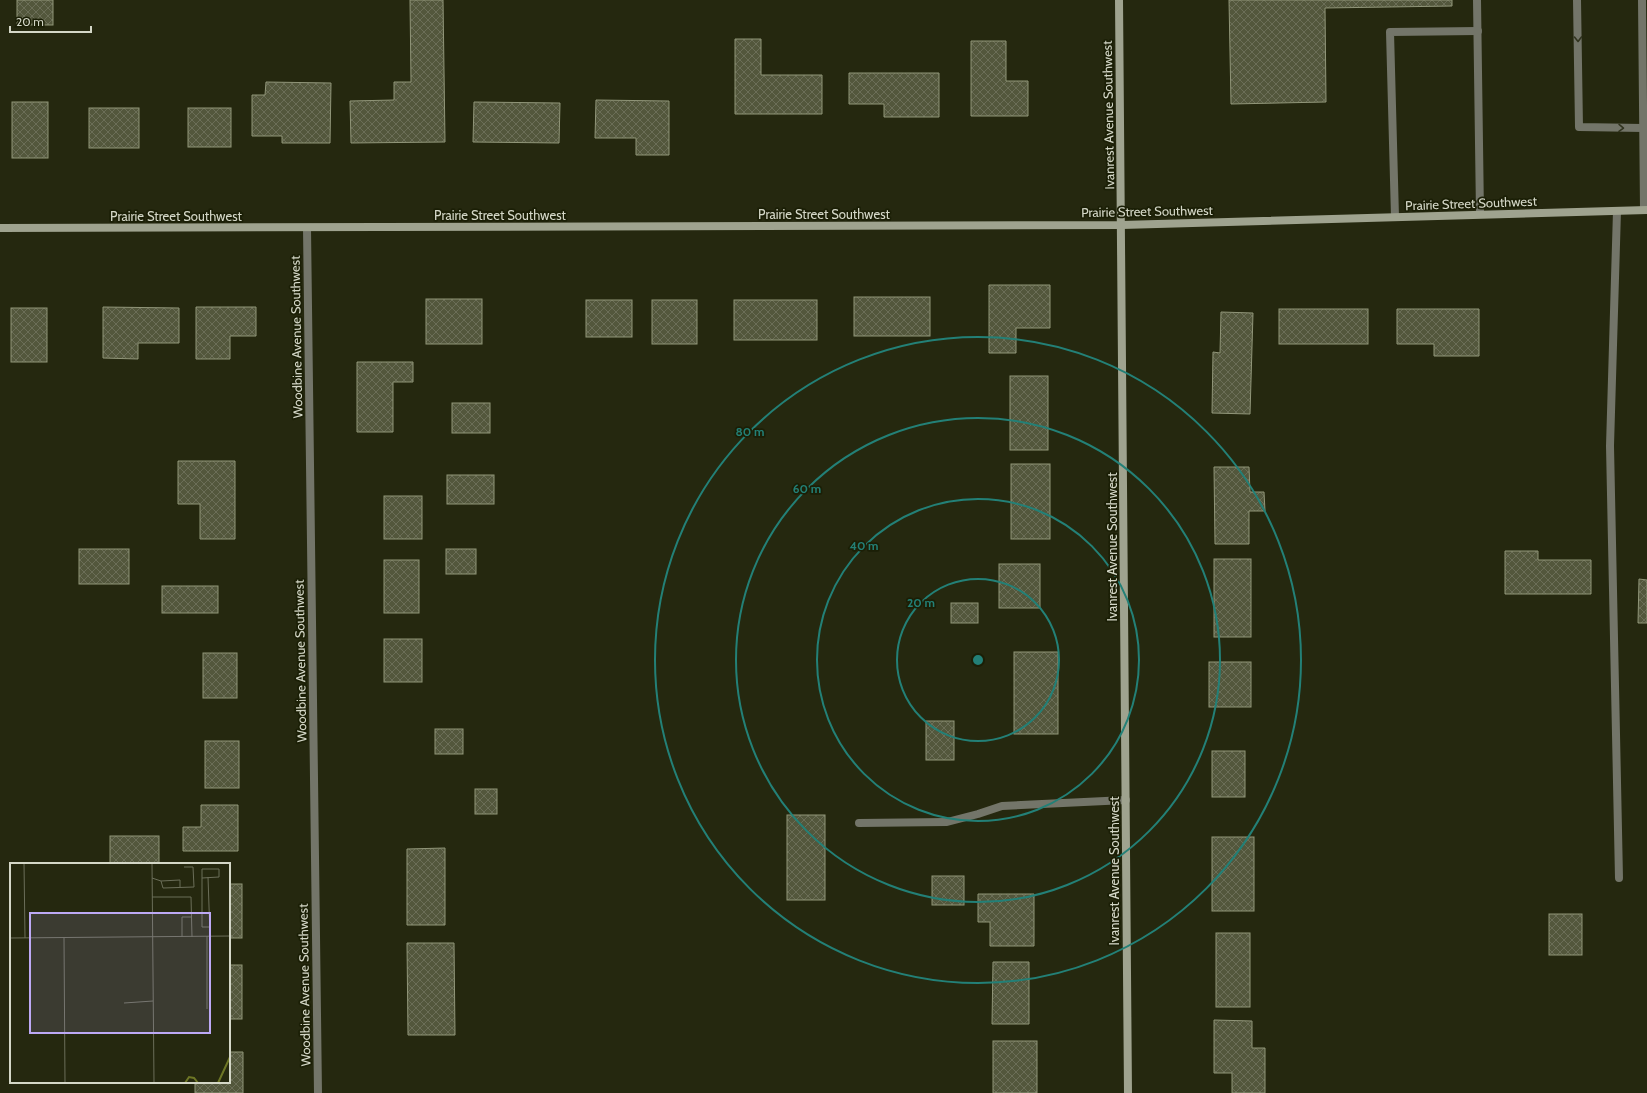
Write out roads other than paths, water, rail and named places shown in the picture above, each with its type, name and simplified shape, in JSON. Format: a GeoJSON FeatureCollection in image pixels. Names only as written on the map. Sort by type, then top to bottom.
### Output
{"type":"FeatureCollection","features":[{"type":"Feature","properties":{"kind":"street","name":"Ivanrest Avenue Southwest"},"geometry":{"type":"LineString","coordinates":[[1119,0],[1128,1093]]}},
{"type":"Feature","properties":{"kind":"street"},"geometry":{"type":"LineString","coordinates":[[1477,0],[1480,214]]}},
{"type":"Feature","properties":{"kind":"street"},"geometry":{"type":"LineString","coordinates":[[1577,0],[1579,127],[1643,128]]}},
{"type":"Feature","properties":{"kind":"street"},"geometry":{"type":"LineString","coordinates":[[1642,0],[1644,66],[1643,128],[1646,210]]}},
{"type":"Feature","properties":{"kind":"street"},"geometry":{"type":"LineString","coordinates":[[1395,217],[1390,32],[1478,31]]}},
{"type":"Feature","properties":{"kind":"street","name":"Prairie Street Southwest"},"geometry":{"type":"LineString","coordinates":[[0,228],[1122,224],[1646,210]]}},
{"type":"Feature","properties":{"kind":"street"},"geometry":{"type":"LineString","coordinates":[[1617,211],[1610,446],[1619,878]]}},
{"type":"Feature","properties":{"kind":"street","name":"Woodbine Avenue Southwest"},"geometry":{"type":"LineString","coordinates":[[307,228],[318,1093]]}},
{"type":"Feature","properties":{"kind":"street"},"geometry":{"type":"LineString","coordinates":[[859,823],[947,822],[1002,806],[1126,800]]}}]}
